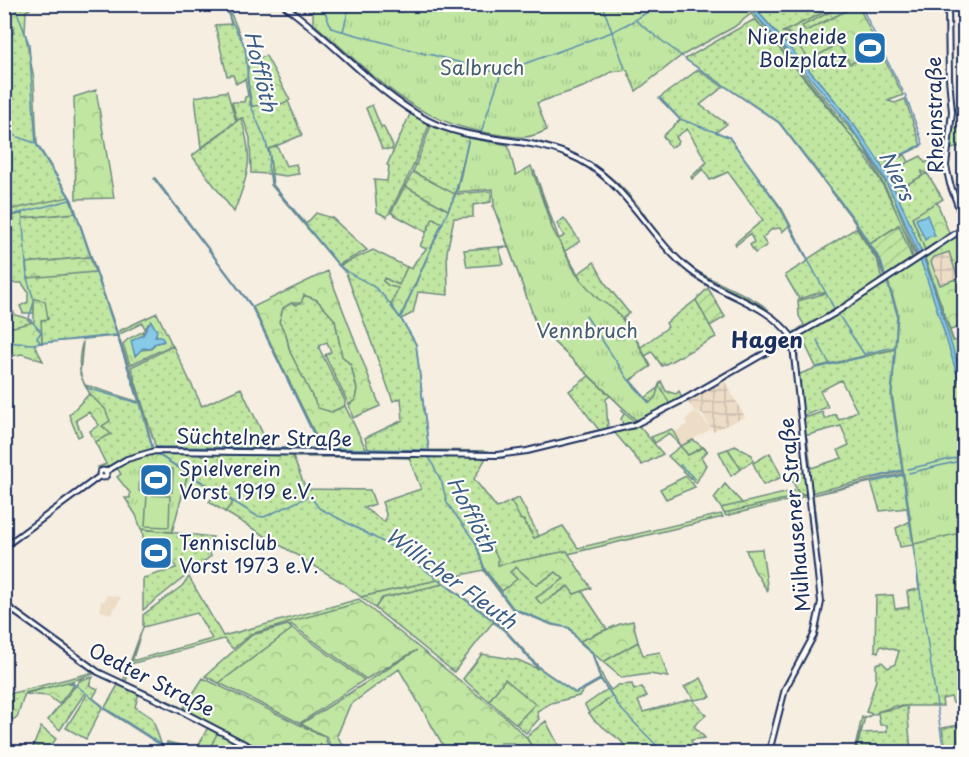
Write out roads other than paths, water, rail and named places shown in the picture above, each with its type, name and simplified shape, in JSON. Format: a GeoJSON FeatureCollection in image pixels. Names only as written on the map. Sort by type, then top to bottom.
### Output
{"type":"FeatureCollection","features":[{"type":"Feature","properties":{"kind":"main road"},"geometry":{"type":"LineString","coordinates":[[282,4],[388,94],[431,122],[475,135],[550,148],[585,162],[627,197],[662,243],[682,264],[714,285],[771,315],[792,338]]}},
{"type":"Feature","properties":{"kind":"main road","name":"Rheinstraße"},"geometry":{"type":"LineString","coordinates":[[948,4],[952,112],[946,166],[964,222]]}},
{"type":"Feature","properties":{"kind":"main road","name":"Süchtelner Straße"},"geometry":{"type":"LineString","coordinates":[[4,547],[100,476],[105,477],[105,472],[127,459],[155,451],[516,453],[638,424],[836,312],[964,228]]}},
{"type":"Feature","properties":{"kind":"main road","name":"Mülhausener Straße"},"geometry":{"type":"LineString","coordinates":[[769,753],[785,688],[814,635],[820,602],[792,338]]}},
{"type":"Feature","properties":{"kind":"main road","name":"Oedter Straße"},"geometry":{"type":"LineString","coordinates":[[4,604],[98,672],[181,711],[260,753]]}},
{"type":"Feature","properties":{"kind":"water"},"geometry":{"type":"Polygon","coordinates":[[[747,5],[752,5],[822,86],[856,128],[885,172],[910,223],[930,277],[964,386],[964,397],[919,256],[883,176],[854,131],[747,5]]]}},
{"type":"Feature","properties":{"kind":"water"},"geometry":{"type":"Polygon","coordinates":[[[927,215],[935,236],[930,236],[925,240],[916,219],[927,215]]]}},
{"type":"Feature","properties":{"kind":"water"},"geometry":{"type":"Polygon","coordinates":[[[151,321],[157,331],[155,336],[161,336],[164,341],[154,344],[150,349],[143,348],[135,356],[131,341],[143,335],[151,321]]]}},
{"type":"Feature","properties":{"kind":"waterway","name":"Willicher Fleuth"},"geometry":{"type":"LineString","coordinates":[[14,4],[29,44],[36,144],[71,200],[77,218]]}},
{"type":"Feature","properties":{"kind":"waterway","name":"Hofflöth"},"geometry":{"type":"LineString","coordinates":[[227,4],[230,19],[245,46],[250,104],[265,139],[270,158],[268,166],[272,184],[338,264]]}},
{"type":"Feature","properties":{"kind":"waterway"},"geometry":{"type":"LineString","coordinates":[[322,4],[331,28],[426,54]]}},
{"type":"Feature","properties":{"kind":"waterway"},"geometry":{"type":"LineString","coordinates":[[343,31],[350,4]]}},
{"type":"Feature","properties":{"kind":"waterway"},"geometry":{"type":"LineString","coordinates":[[370,4],[402,12]]}},
{"type":"Feature","properties":{"kind":"waterway"},"geometry":{"type":"LineString","coordinates":[[602,4],[625,68]]}},
{"type":"Feature","properties":{"kind":"waterway"},"geometry":{"type":"LineString","coordinates":[[636,19],[661,4]]}},
{"type":"Feature","properties":{"kind":"waterway"},"geometry":{"type":"LineString","coordinates":[[860,4],[880,45]]}},
{"type":"Feature","properties":{"kind":"waterway"},"geometry":{"type":"LineString","coordinates":[[470,65],[499,73],[612,32],[635,20],[683,57]]}},
{"type":"Feature","properties":{"kind":"waterway"},"geometry":{"type":"LineString","coordinates":[[880,47],[903,91]]}},
{"type":"Feature","properties":{"kind":"waterway"},"geometry":{"type":"LineString","coordinates":[[429,54],[465,64]]}},
{"type":"Feature","properties":{"kind":"waterway"},"geometry":{"type":"LineString","coordinates":[[686,60],[779,122],[851,215],[880,260],[885,277]]}},
{"type":"Feature","properties":{"kind":"waterway"},"geometry":{"type":"LineString","coordinates":[[481,132],[501,73]]}},
{"type":"Feature","properties":{"kind":"waterway","name":"Niers"},"geometry":{"type":"LineString","coordinates":[[887,162],[923,144],[905,94]]}},
{"type":"Feature","properties":{"kind":"waterway"},"geometry":{"type":"LineString","coordinates":[[660,98],[680,119],[729,137],[780,208],[835,310]]}},
{"type":"Feature","properties":{"kind":"waterway"},"geometry":{"type":"LineString","coordinates":[[4,132],[35,143]]}},
{"type":"Feature","properties":{"kind":"waterway"},"geometry":{"type":"LineString","coordinates":[[456,192],[469,137]]}},
{"type":"Feature","properties":{"kind":"waterway"},"geometry":{"type":"LineString","coordinates":[[155,179],[251,306]]}},
{"type":"Feature","properties":{"kind":"waterway"},"geometry":{"type":"LineString","coordinates":[[401,317],[455,195]]}},
{"type":"Feature","properties":{"kind":"waterway"},"geometry":{"type":"LineString","coordinates":[[4,217],[70,200]]}},
{"type":"Feature","properties":{"kind":"waterway"},"geometry":{"type":"LineString","coordinates":[[22,212],[27,278],[33,297]]}},
{"type":"Feature","properties":{"kind":"waterway","name":"Willicher Fleuth"},"geometry":{"type":"LineString","coordinates":[[78,220],[140,403],[152,447]]}},
{"type":"Feature","properties":{"kind":"waterway","name":"Hofflöth"},"geometry":{"type":"LineString","coordinates":[[339,265],[377,289],[390,303],[416,345],[429,452]]}},
{"type":"Feature","properties":{"kind":"waterway"},"geometry":{"type":"LineString","coordinates":[[887,282],[897,314],[895,348]]}},
{"type":"Feature","properties":{"kind":"waterway"},"geometry":{"type":"LineString","coordinates":[[34,302],[29,318],[41,332],[37,338],[40,342]]}},
{"type":"Feature","properties":{"kind":"waterway"},"geometry":{"type":"LineString","coordinates":[[252,308],[321,449]]}},
{"type":"Feature","properties":{"kind":"waterway"},"geometry":{"type":"LineString","coordinates":[[838,314],[864,354],[894,347]]}},
{"type":"Feature","properties":{"kind":"waterway"},"geometry":{"type":"LineString","coordinates":[[586,316],[628,379],[649,403]]}},
{"type":"Feature","properties":{"kind":"waterway"},"geometry":{"type":"LineString","coordinates":[[4,342],[32,344],[116,335]]}},
{"type":"Feature","properties":{"kind":"waterway"},"geometry":{"type":"LineString","coordinates":[[817,340],[829,363]]}},
{"type":"Feature","properties":{"kind":"waterway"},"geometry":{"type":"LineString","coordinates":[[895,350],[891,395],[937,706]]}},
{"type":"Feature","properties":{"kind":"waterway"},"geometry":{"type":"LineString","coordinates":[[816,368],[867,356]]}},
{"type":"Feature","properties":{"kind":"waterway"},"geometry":{"type":"LineString","coordinates":[[87,388],[138,403]]}},
{"type":"Feature","properties":{"kind":"waterway"},"geometry":{"type":"LineString","coordinates":[[155,447],[270,448]]}},
{"type":"Feature","properties":{"kind":"waterway"},"geometry":{"type":"LineString","coordinates":[[273,448],[366,449]]}},
{"type":"Feature","properties":{"kind":"waterway"},"geometry":{"type":"LineString","coordinates":[[368,449],[427,450]]}},
{"type":"Feature","properties":{"kind":"waterway","name":"Willicher Fleuth"},"geometry":{"type":"LineString","coordinates":[[155,453],[257,516],[264,517],[310,496],[319,508],[400,551],[500,626],[540,669],[575,693],[601,679]]}},
{"type":"Feature","properties":{"kind":"waterway"},"geometry":{"type":"LineString","coordinates":[[908,469],[964,456]]}},
{"type":"Feature","properties":{"kind":"waterway","name":"Hofflöth"},"geometry":{"type":"LineString","coordinates":[[429,457],[442,483],[447,503],[475,542],[486,572],[513,608],[552,624],[570,628],[578,640],[592,652],[601,679],[620,708],[663,752]]}},
{"type":"Feature","properties":{"kind":"waterway"},"geometry":{"type":"LineString","coordinates":[[909,473],[964,460]]}},
{"type":"Feature","properties":{"kind":"waterway"},"geometry":{"type":"LineString","coordinates":[[680,465],[695,479]]}},
{"type":"Feature","properties":{"kind":"waterway"},"geometry":{"type":"LineString","coordinates":[[872,478],[902,470]]}},
{"type":"Feature","properties":{"kind":"waterway"},"geometry":{"type":"LineString","coordinates":[[873,482],[903,475]]}},
{"type":"Feature","properties":{"kind":"waterway"},"geometry":{"type":"LineString","coordinates":[[71,681],[74,684]]}},
{"type":"Feature","properties":{"kind":"waterway"},"geometry":{"type":"LineString","coordinates":[[76,685],[103,707]]}},
{"type":"Feature","properties":{"kind":"waterway"},"geometry":{"type":"LineString","coordinates":[[105,708],[162,745]]}},
{"type":"Feature","properties":{"kind":"waterway"},"geometry":{"type":"LineString","coordinates":[[937,708],[944,752]]}},
{"type":"Feature","properties":{"kind":"waterway"},"geometry":{"type":"LineString","coordinates":[[167,744],[206,752]]}},
{"type":"Feature","properties":{"kind":"waterway"},"geometry":{"type":"LineString","coordinates":[[161,752],[162,747]]}},
{"type":"Feature","properties":{"kind":"place","name":"Niersheide Bolzplatz"},"geometry":{"type":"Point","coordinates":[870,48]}},
{"type":"Feature","properties":{"kind":"place","name":"Spielverein Vorst 1919 e.V."},"geometry":{"type":"Point","coordinates":[156,480]}},
{"type":"Feature","properties":{"kind":"place","name":"Tennisclub Vorst 1973 e.V."},"geometry":{"type":"Point","coordinates":[156,553]}},
{"type":"Feature","properties":{"kind":"district","name":"Hagen"},"geometry":{"type":"Point","coordinates":[767,338]}},
{"type":"Feature","properties":{"kind":"park label","name":"Salbruch"},"geometry":{"type":"Point","coordinates":[482,67]}},
{"type":"Feature","properties":{"kind":"park label","name":"Vennbruch"},"geometry":{"type":"Point","coordinates":[587,330]}}]}
